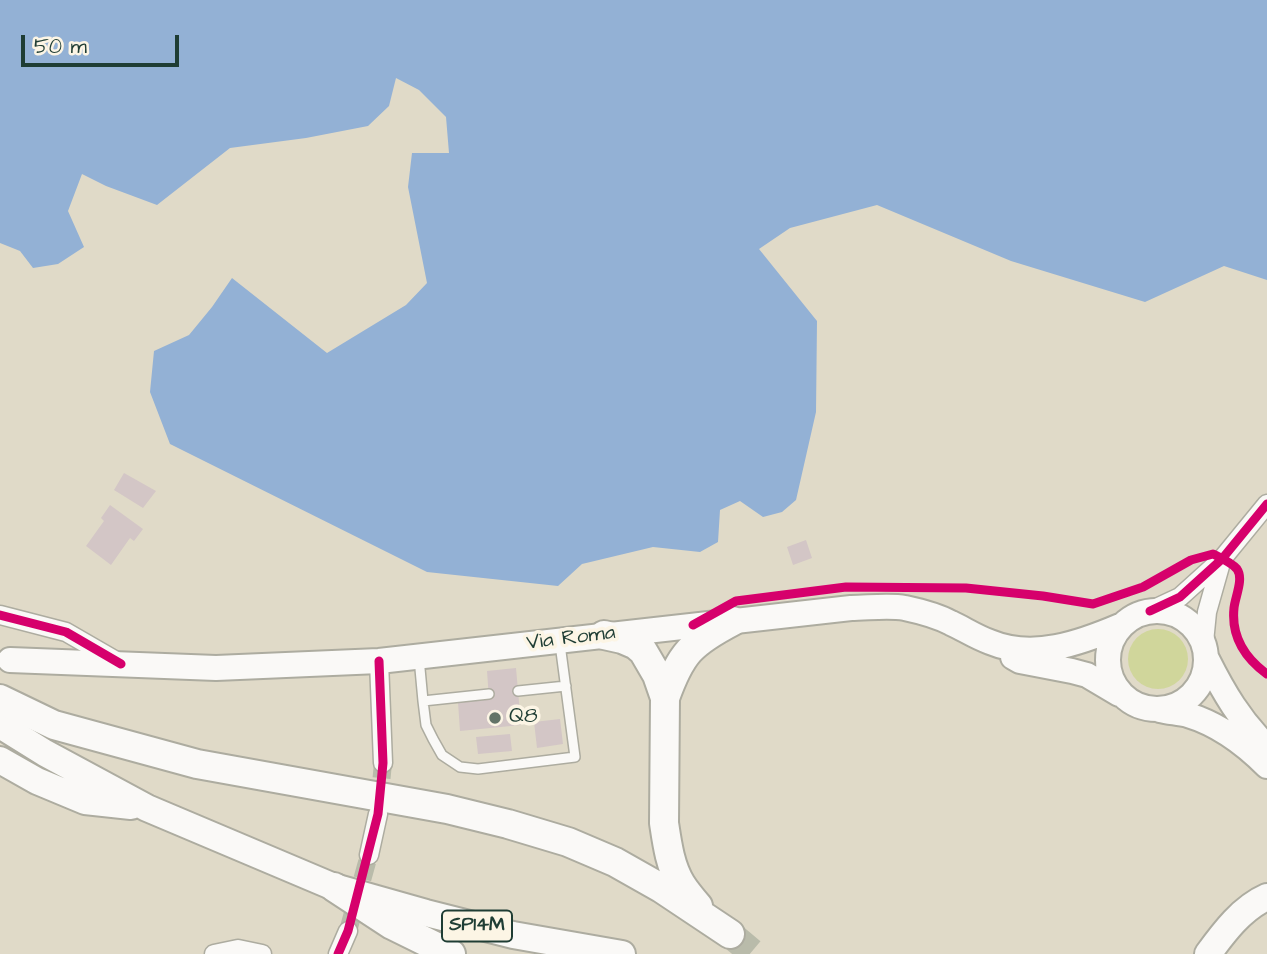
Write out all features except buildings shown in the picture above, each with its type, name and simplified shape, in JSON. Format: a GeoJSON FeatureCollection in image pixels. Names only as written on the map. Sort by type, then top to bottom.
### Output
{"type":"FeatureCollection","features":[{"type":"Feature","properties":{"kind":"highway"},"geometry":{"type":"LineString","coordinates":[[706,917],[680,883],[667,843],[664,823],[665,698],[673,675],[692,646],[733,621]]}},
{"type":"Feature","properties":{"kind":"highway"},"geometry":{"type":"LineString","coordinates":[[604,635],[636,645],[643,652],[657,675],[665,698]]}},
{"type":"Feature","properties":{"kind":"highway"},"geometry":{"type":"LineString","coordinates":[[0,699],[54,725],[197,764],[447,809],[568,842],[615,862],[661,888],[730,934]]}},
{"type":"Feature","properties":{"kind":"highway"},"geometry":{"type":"LineString","coordinates":[[334,887],[392,925],[451,954]]}},
{"type":"Feature","properties":{"kind":"main road","name":"Via Roma"},"geometry":{"type":"LineString","coordinates":[[10,660],[216,668],[379,662],[851,608],[904,608],[948,621],[992,643],[1024,649],[1050,648],[1087,640],[1120,626]]}},
{"type":"Feature","properties":{"kind":"main road"},"geometry":{"type":"LineString","coordinates":[[1127,699],[1116,687],[1109,673],[1107,657],[1111,641],[1120,626],[1133,616],[1150,611],[1167,611],[1182,617],[1195,628],[1234,709],[1267,747]]}},
{"type":"Feature","properties":{"kind":"main road"},"geometry":{"type":"LineString","coordinates":[[992,643],[1020,661],[1087,675],[1140,706],[1187,715],[1221,730],[1241,742],[1267,766]]}},
{"type":"Feature","properties":{"kind":"main road"},"geometry":{"type":"LineString","coordinates":[[1156,709],[1172,707],[1186,700],[1197,689],[1205,675],[1205,651]]}},
{"type":"Feature","properties":{"kind":"main road","name":"SP14M"},"geometry":{"type":"LineString","coordinates":[[0,725],[55,759],[146,808],[334,887],[513,935],[622,954]]}},
{"type":"Feature","properties":{"kind":"main road"},"geometry":{"type":"LineString","coordinates":[[0,760],[37,781],[85,801],[146,808]]}},
{"type":"Feature","properties":{"kind":"main road"},"geometry":{"type":"LineString","coordinates":[[1187,954],[1216,944],[1239,916],[1265,896]]}},
{"type":"Feature","properties":{"kind":"street"},"geometry":{"type":"LineString","coordinates":[[1150,611],[1180,597],[1222,559],[1267,504]]}},
{"type":"Feature","properties":{"kind":"street"},"geometry":{"type":"LineString","coordinates":[[1205,651],[1207,612],[1222,559]]}},
{"type":"Feature","properties":{"kind":"street"},"geometry":{"type":"LineString","coordinates":[[0,615],[66,632],[121,664]]}},
{"type":"Feature","properties":{"kind":"street"},"geometry":{"type":"LineString","coordinates":[[379,662],[383,763]]}},
{"type":"Feature","properties":{"kind":"street"},"geometry":{"type":"LineString","coordinates":[[369,855],[378,814]]}},
{"type":"Feature","properties":{"kind":"street"},"geometry":{"type":"LineString","coordinates":[[338,954],[348,931]]}},
{"type":"Feature","properties":{"kind":"street"},"geometry":{"type":"LineString","coordinates":[[214,954],[239,949],[262,954]]}},
{"type":"Feature","properties":{"kind":"lane"},"geometry":{"type":"LineString","coordinates":[[419,656],[426,725],[442,755],[460,767],[478,769],[575,757],[560,640]]}},
{"type":"Feature","properties":{"kind":"lane"},"geometry":{"type":"LineString","coordinates":[[518,691],[566,685]]}},
{"type":"Feature","properties":{"kind":"lane"},"geometry":{"type":"LineString","coordinates":[[423,701],[489,694]]}},
{"type":"Feature","properties":{"kind":"green space"},"geometry":{"type":"Polygon","coordinates":[[[1152,629],[1164,629],[1180,637],[1186,647],[1186,671],[1180,681],[1164,689],[1152,689],[1136,681],[1128,665],[1128,653],[1136,637],[1152,629]]]}},
{"type":"Feature","properties":{"kind":"water"},"geometry":{"type":"Polygon","coordinates":[[[0,0],[1267,0],[1267,280],[1224,266],[1145,302],[1011,261],[877,205],[790,228],[759,249],[817,321],[816,412],[796,500],[782,512],[763,517],[740,501],[720,510],[718,542],[700,552],[653,547],[582,564],[558,586],[427,572],[170,444],[150,392],[154,351],[189,335],[232,278],[327,353],[406,305],[427,283],[408,187],[412,153],[449,153],[446,117],[419,90],[396,78],[389,106],[368,126],[230,148],[157,205],[82,174],[68,211],[84,247],[58,264],[33,268],[20,251],[0,243],[0,0]]]}},
{"type":"Feature","properties":{"kind":"tunnel"},"geometry":{"type":"LineString","coordinates":[[379,805],[383,763]]}},
{"type":"Feature","properties":{"kind":"tunnel"},"geometry":{"type":"LineString","coordinates":[[348,931],[369,855]]}},
{"type":"Feature","properties":{"kind":"tunnel"},"geometry":{"type":"LineString","coordinates":[[730,934],[754,954]]}},
{"type":"Feature","properties":{"kind":"cycle path"},"geometry":{"type":"LineString","coordinates":[[1150,611],[1180,597],[1222,559],[1267,504]]}},
{"type":"Feature","properties":{"kind":"cycle path"},"geometry":{"type":"LineString","coordinates":[[693,625],[736,601],[846,587],[966,588],[1093,604],[1143,587],[1191,560],[1213,554],[1232,565],[1239,573],[1234,619],[1237,637],[1246,654],[1267,674]]}},
{"type":"Feature","properties":{"kind":"cycle path"},"geometry":{"type":"LineString","coordinates":[[0,615],[66,632],[121,664]]}},
{"type":"Feature","properties":{"kind":"cycle path"},"geometry":{"type":"LineString","coordinates":[[338,954],[348,931],[378,814],[383,763],[379,661]]}},
{"type":"Feature","properties":{"kind":"place","name":"Q8"},"geometry":{"type":"Point","coordinates":[495,718]}}]}
